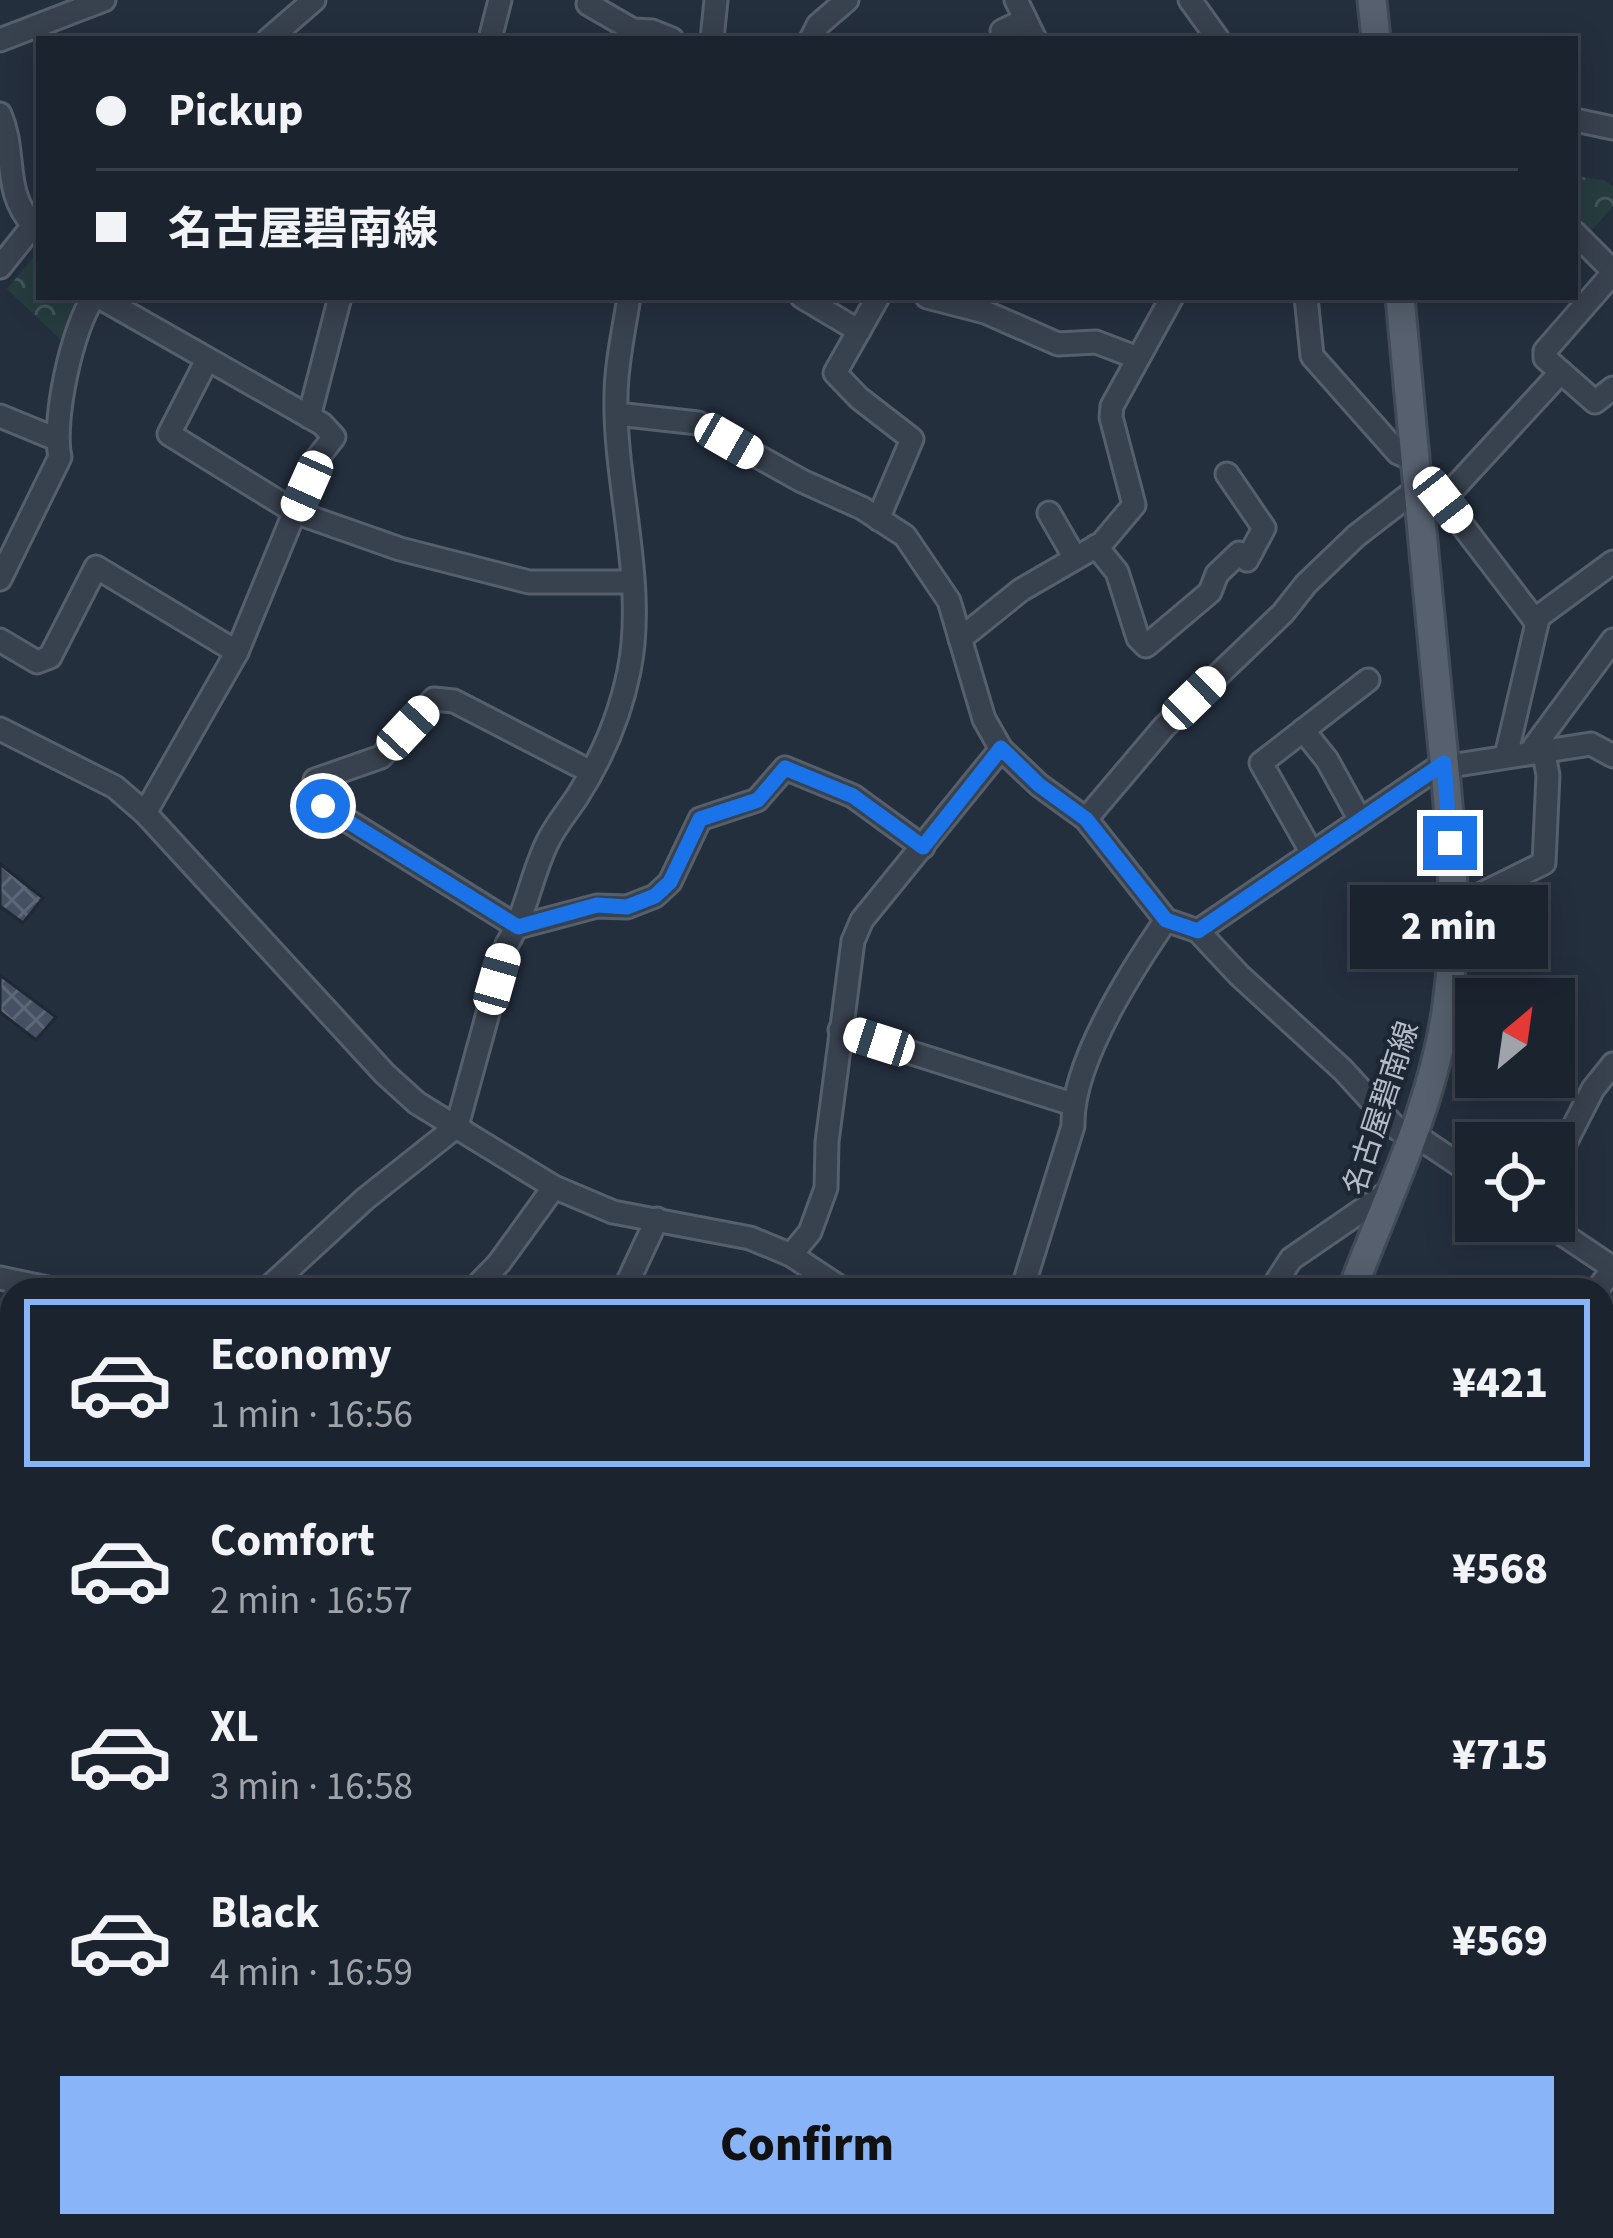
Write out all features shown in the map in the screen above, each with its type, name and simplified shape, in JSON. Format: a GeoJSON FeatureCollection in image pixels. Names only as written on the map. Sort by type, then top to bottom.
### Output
{"type":"FeatureCollection","features":[{"type":"Feature","properties":{"kind":"main road"},"geometry":{"type":"LineString","coordinates":[[1370,2],[1376,36]]}},
{"type":"Feature","properties":{"kind":"main road","name":"名古屋碧南線"},"geometry":{"type":"LineString","coordinates":[[1357,1278],[1412,1133],[1446,1011],[1454,908],[1426,483],[1400,300]]}},
{"type":"Feature","properties":{"kind":"street"},"geometry":{"type":"LineString","coordinates":[[0,40],[104,0]]}},
{"type":"Feature","properties":{"kind":"street"},"geometry":{"type":"LineString","coordinates":[[272,36],[314,0]]}},
{"type":"Feature","properties":{"kind":"street"},"geometry":{"type":"LineString","coordinates":[[491,36],[500,0]]}},
{"type":"Feature","properties":{"kind":"street"},"geometry":{"type":"LineString","coordinates":[[589,0],[588,4],[633,30],[665,36]]}},
{"type":"Feature","properties":{"kind":"street"},"geometry":{"type":"LineString","coordinates":[[712,36],[716,0]]}},
{"type":"Feature","properties":{"kind":"street"},"geometry":{"type":"LineString","coordinates":[[813,36],[847,0]]}},
{"type":"Feature","properties":{"kind":"street"},"geometry":{"type":"LineString","coordinates":[[1190,0],[1216,36]]}},
{"type":"Feature","properties":{"kind":"street"},"geometry":{"type":"LineString","coordinates":[[0,114],[14,198],[36,222],[0,267]]}},
{"type":"Feature","properties":{"kind":"street"},"geometry":{"type":"LineString","coordinates":[[1578,121],[1613,128]]}},
{"type":"Feature","properties":{"kind":"street"},"geometry":{"type":"LineString","coordinates":[[1578,236],[1613,272],[1545,351],[1545,358],[1595,402],[1613,388]]}},
{"type":"Feature","properties":{"kind":"street"},"geometry":{"type":"LineString","coordinates":[[0,579],[8,546],[60,457],[56,440],[74,342],[85,309],[93,300]]}},
{"type":"Feature","properties":{"kind":"street"},"geometry":{"type":"LineString","coordinates":[[101,300],[309,417],[334,437],[316,460],[237,652],[146,813]]}},
{"type":"Feature","properties":{"kind":"street"},"geometry":{"type":"LineString","coordinates":[[309,417],[339,300]]}},
{"type":"Feature","properties":{"kind":"street"},"geometry":{"type":"LineString","coordinates":[[279,1278],[457,1126],[526,891],[549,838],[612,732],[630,668],[630,524],[616,395],[629,300]]}},
{"type":"Feature","properties":{"kind":"street"},"geometry":{"type":"LineString","coordinates":[[807,300],[859,331]]}},
{"type":"Feature","properties":{"kind":"street"},"geometry":{"type":"LineString","coordinates":[[876,300],[835,373],[912,439],[878,519]]}},
{"type":"Feature","properties":{"kind":"street"},"geometry":{"type":"LineString","coordinates":[[950,300],[987,305],[1058,344],[1096,342],[1138,358]]}},
{"type":"Feature","properties":{"kind":"street"},"geometry":{"type":"LineString","coordinates":[[960,639],[1021,590],[1096,546],[1134,505],[1112,406],[1170,300]]}},
{"type":"Feature","properties":{"kind":"street"},"geometry":{"type":"LineString","coordinates":[[1306,300],[1312,356],[1426,483],[1537,623],[1506,756]]}},
{"type":"Feature","properties":{"kind":"street"},"geometry":{"type":"LineString","coordinates":[[206,360],[169,434],[296,512],[400,549],[529,582],[631,583]]}},
{"type":"Feature","properties":{"kind":"street"},"geometry":{"type":"LineString","coordinates":[[1086,819],[1164,727],[1356,536],[1561,372]]}},
{"type":"Feature","properties":{"kind":"street"},"geometry":{"type":"LineString","coordinates":[[617,414],[698,424],[904,536],[949,601],[984,719],[1001,748],[1039,785],[1086,819],[1166,920],[1198,931],[1343,1070],[1397,1129],[1412,1133],[1455,1162]]}},
{"type":"Feature","properties":{"kind":"street"},"geometry":{"type":"LineString","coordinates":[[0,416],[56,440]]}},
{"type":"Feature","properties":{"kind":"street"},"geometry":{"type":"LineString","coordinates":[[1096,546],[1117,572],[1138,638],[1146,646],[1210,592],[1216,574],[1239,554],[1247,560],[1264,528],[1226,474]]}},
{"type":"Feature","properties":{"kind":"street"},"geometry":{"type":"LineString","coordinates":[[1049,513],[1075,558]]}},
{"type":"Feature","properties":{"kind":"street"},"geometry":{"type":"LineString","coordinates":[[1534,620],[1613,562]]}},
{"type":"Feature","properties":{"kind":"street"},"geometry":{"type":"LineString","coordinates":[[0,640],[38,662],[50,657],[97,568],[237,652]]}},
{"type":"Feature","properties":{"kind":"street"},"geometry":{"type":"LineString","coordinates":[[1537,750],[1613,640]]}},
{"type":"Feature","properties":{"kind":"street"},"geometry":{"type":"LineString","coordinates":[[1312,853],[1261,764],[1368,680]]}},
{"type":"Feature","properties":{"kind":"street"},"geometry":{"type":"LineString","coordinates":[[591,772],[454,701],[434,699],[381,757],[315,780],[323,806],[518,927],[597,905],[627,907],[655,896],[670,882],[700,819],[758,800],[785,768],[853,796],[923,847]]}},
{"type":"Feature","properties":{"kind":"street"},"geometry":{"type":"LineString","coordinates":[[0,728],[115,787],[146,813],[417,1103],[554,1187],[614,1212],[750,1238],[791,1255],[826,1278]]}},
{"type":"Feature","properties":{"kind":"street"},"geometry":{"type":"LineString","coordinates":[[1304,730],[1328,760],[1360,820]]}},
{"type":"Feature","properties":{"kind":"street"},"geometry":{"type":"LineString","coordinates":[[1198,931],[1444,765],[1592,744],[1613,757]]}},
{"type":"Feature","properties":{"kind":"street"},"geometry":{"type":"LineString","coordinates":[[791,1255],[810,1232],[826,1188],[853,941],[862,920],[1001,748]]}},
{"type":"Feature","properties":{"kind":"street"},"geometry":{"type":"LineString","coordinates":[[1454,908],[1544,863],[1548,776],[1537,750]]}},
{"type":"Feature","properties":{"kind":"street"},"geometry":{"type":"LineString","coordinates":[[1026,1278],[1072,1126],[1072,1104],[1122,983],[1166,920]]}},
{"type":"Feature","properties":{"kind":"street"},"geometry":{"type":"LineString","coordinates":[[840,1030],[1072,1104]]}},
{"type":"Feature","properties":{"kind":"street"},"geometry":{"type":"LineString","coordinates":[[1575,1124],[1613,1064]]}},
{"type":"Feature","properties":{"kind":"street"},"geometry":{"type":"LineString","coordinates":[[485,1278],[554,1187]]}},
{"type":"Feature","properties":{"kind":"street"},"geometry":{"type":"LineString","coordinates":[[1279,1278],[1291,1259],[1390,1191]]}},
{"type":"Feature","properties":{"kind":"street"},"geometry":{"type":"LineString","coordinates":[[629,1278],[657,1220]]}},
{"type":"Feature","properties":{"kind":"street"},"geometry":{"type":"LineString","coordinates":[[1574,1242],[1613,1269]]}},
{"type":"Feature","properties":{"kind":"green space"},"geometry":{"type":"Polygon","coordinates":[[[1578,176],[1613,186],[1613,206],[1588,235],[1578,226],[1578,176]]]}},
{"type":"Feature","properties":{"kind":"green space"},"geometry":{"type":"Polygon","coordinates":[[[36,254],[36,300],[79,300],[64,343],[7,289],[36,254]]]}},
{"type":"Feature","properties":{"kind":"building"},"geometry":{"type":"Polygon","coordinates":[[[0,864],[43,898],[23,923],[0,906],[0,864]]]}},
{"type":"Feature","properties":{"kind":"building"},"geometry":{"type":"Polygon","coordinates":[[[0,975],[56,1017],[36,1040],[0,1012],[0,975]]]}},
{"type":"Feature","properties":{"kind":"route"},"geometry":{"type":"LineString","coordinates":[[323,806],[518,927],[597,905],[627,907],[655,896],[670,882],[700,819],[758,800],[785,768],[853,796],[923,847],[1001,748],[1039,785],[1086,819],[1166,920],[1198,931],[1444,763],[1450,843]]}}]}
